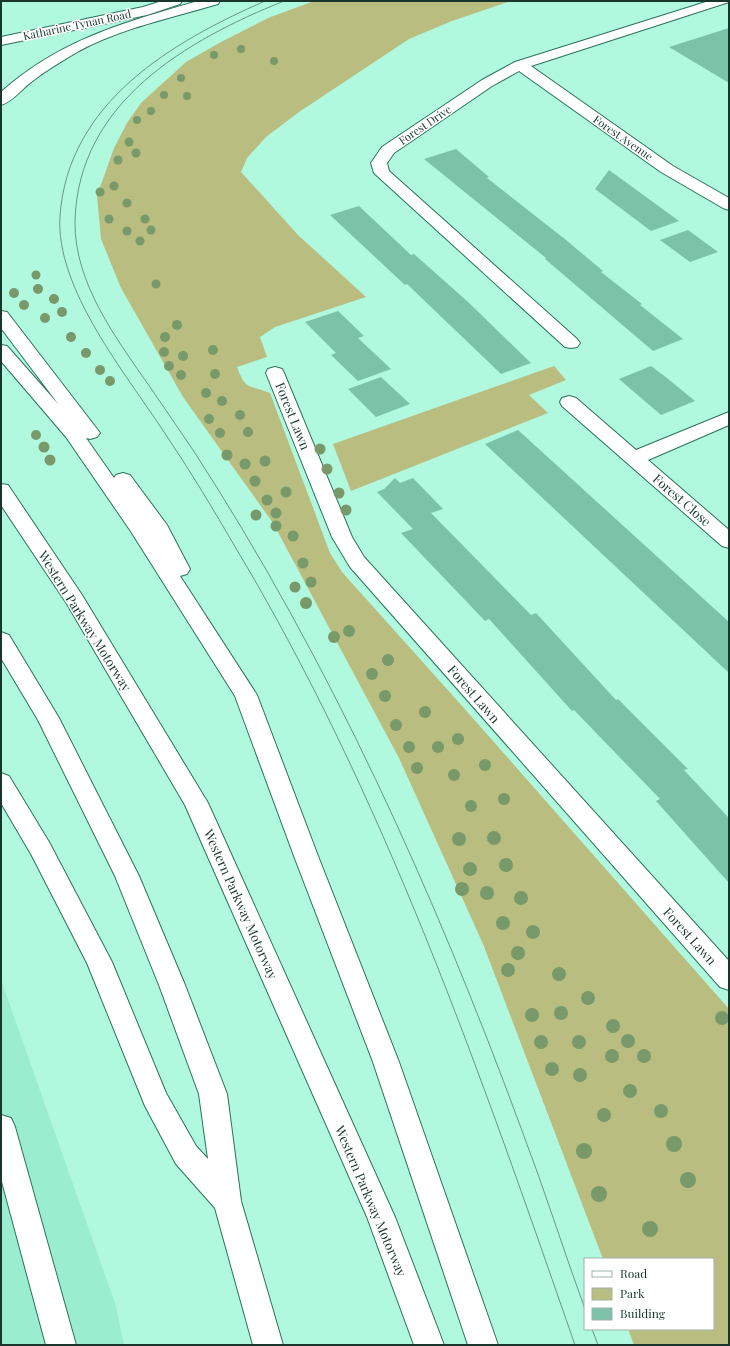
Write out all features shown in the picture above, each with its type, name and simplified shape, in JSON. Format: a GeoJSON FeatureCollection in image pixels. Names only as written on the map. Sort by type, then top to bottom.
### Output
{"type":"FeatureCollection","features":[{"type":"Feature","properties":{"kind":"main road","name":"Katharine Tynan Road"},"geometry":{"type":"LineString","coordinates":[[1,29],[154,1]]}},
{"type":"Feature","properties":{"kind":"main road","name":"Katharine Tynan Road"},"geometry":{"type":"LineString","coordinates":[[1,41],[147,11],[175,1]]}},
{"type":"Feature","properties":{"kind":"main road"},"geometry":{"type":"LineString","coordinates":[[1,100],[37,70],[80,45],[103,35],[213,1]]}},
{"type":"Feature","properties":{"kind":"main road","name":"Forest Drive"},"geometry":{"type":"LineString","coordinates":[[571,343],[382,173],[379,163],[388,150],[405,138],[487,83],[520,65],[723,1]]}},
{"type":"Feature","properties":{"kind":"main road","name":"Forest Avenue"},"geometry":{"type":"LineString","coordinates":[[520,65],[667,169],[729,205]]}},
{"type":"Feature","properties":{"kind":"main road"},"geometry":{"type":"LineString","coordinates":[[1,316],[72,408],[160,530],[246,695],[306,856],[386,1062],[483,1345]]}},
{"type":"Feature","properties":{"kind":"main road"},"geometry":{"type":"LineString","coordinates":[[1,350],[73,433],[137,525],[246,695]]}},
{"type":"Feature","properties":{"kind":"main road","name":"Forest Lawn"},"geometry":{"type":"LineString","coordinates":[[275,373],[342,537],[357,562],[729,979]]}},
{"type":"Feature","properties":{"kind":"main road","name":"Forest Close"},"geometry":{"type":"LineString","coordinates":[[569,402],[729,541]]}},
{"type":"Feature","properties":{"kind":"main road"},"geometry":{"type":"LineString","coordinates":[[635,458],[729,418]]}},
{"type":"Feature","properties":{"kind":"main road","name":"Western Parkway Motorway"},"geometry":{"type":"LineString","coordinates":[[1,490],[75,600],[196,802],[381,1218],[429,1345]]}},
{"type":"Feature","properties":{"kind":"main road"},"geometry":{"type":"LineString","coordinates":[[1,640],[48,718],[127,876],[172,985],[213,1094],[227,1201],[268,1345]]}},
{"type":"Feature","properties":{"kind":"main road"},"geometry":{"type":"LineString","coordinates":[[1,782],[40,849],[99,962],[155,1098],[186,1155],[227,1201]]}},
{"type":"Feature","properties":{"kind":"main road"},"geometry":{"type":"LineString","coordinates":[[1,1127],[61,1345]]}},
{"type":"Feature","properties":{"kind":"shaded area"},"geometry":{"type":"Polygon","coordinates":[[[1,980],[116,1306],[124,1345],[1,1345],[1,980]]]}},
{"type":"Feature","properties":{"kind":"green space"},"geometry":{"type":"Polygon","coordinates":[[[314,1],[511,1],[452,21],[409,39],[299,112],[266,137],[247,158],[241,172],[298,235],[366,297],[275,327],[260,337],[267,357],[237,367],[243,380],[249,386],[270,393],[330,553],[342,572],[729,1009],[729,1345],[634,1345],[628,1330],[714,1330],[714,1258],[603,1258],[483,944],[399,758],[273,523],[183,397],[121,288],[101,239],[97,196],[114,148],[127,123],[141,103],[186,62],[268,18],[314,1]]]}},
{"type":"Feature","properties":{"kind":"green space"},"geometry":{"type":"Polygon","coordinates":[[[554,366],[566,380],[529,395],[548,413],[351,491],[333,444],[554,366]]]}},
{"type":"Feature","properties":{"kind":"building"},"geometry":{"type":"Polygon","coordinates":[[[729,28],[729,83],[669,47],[729,28]]]}},
{"type":"Feature","properties":{"kind":"building"},"geometry":{"type":"Polygon","coordinates":[[[456,149],[489,177],[487,178],[566,240],[603,271],[601,272],[642,304],[640,305],[683,339],[653,351],[545,259],[546,258],[424,159],[456,149]]]}},
{"type":"Feature","properties":{"kind":"building"},"geometry":{"type":"Polygon","coordinates":[[[609,170],[679,221],[651,231],[595,189],[609,170]]]}},
{"type":"Feature","properties":{"kind":"building"},"geometry":{"type":"Polygon","coordinates":[[[359,206],[411,255],[414,254],[467,301],[531,363],[501,374],[407,284],[405,285],[330,215],[359,206]]]}},
{"type":"Feature","properties":{"kind":"building"},"geometry":{"type":"Polygon","coordinates":[[[688,230],[718,252],[690,262],[660,240],[688,230]]]}},
{"type":"Feature","properties":{"kind":"building"},"geometry":{"type":"Polygon","coordinates":[[[338,311],[364,336],[358,338],[391,369],[358,381],[331,355],[336,353],[305,322],[338,311]]]}},
{"type":"Feature","properties":{"kind":"building"},"geometry":{"type":"Polygon","coordinates":[[[651,366],[695,401],[661,415],[619,379],[651,366]]]}},
{"type":"Feature","properties":{"kind":"building"},"geometry":{"type":"Polygon","coordinates":[[[381,377],[410,404],[376,417],[348,389],[381,377]]]}},
{"type":"Feature","properties":{"kind":"building"},"geometry":{"type":"Polygon","coordinates":[[[518,430],[729,622],[729,673],[485,444],[518,430]]]}},
{"type":"Feature","properties":{"kind":"building"},"geometry":{"type":"Polygon","coordinates":[[[395,478],[400,483],[413,478],[443,509],[431,513],[531,615],[536,613],[616,700],[618,699],[688,769],[684,770],[729,818],[729,883],[656,801],[660,799],[574,710],[572,711],[489,619],[485,621],[401,533],[413,529],[377,492],[384,489],[395,478]]]}},
{"type":"Feature","properties":{"kind":"tram line"},"geometry":{"type":"LineString","coordinates":[[265,1],[230,17],[161,57],[131,81],[104,109],[82,140],[67,176],[60,216],[61,244],[69,272],[81,301],[96,329],[182,460],[234,545],[288,640],[337,737],[383,836],[425,936],[465,1038],[503,1140],[575,1345]]}},
{"type":"Feature","properties":{"kind":"tram line"},"geometry":{"type":"LineString","coordinates":[[284,1],[211,35],[176,56],[144,81],[117,109],[95,142],[81,179],[75,221],[77,244],[82,266],[89,288],[111,329],[193,450],[243,530],[290,612],[334,695],[376,780],[415,865],[488,1040],[584,1306]]}},
{"type":"Feature","properties":{"kind":"tram line"},"geometry":{"type":"LineString","coordinates":[[592,1330],[598,1345]]}}]}
